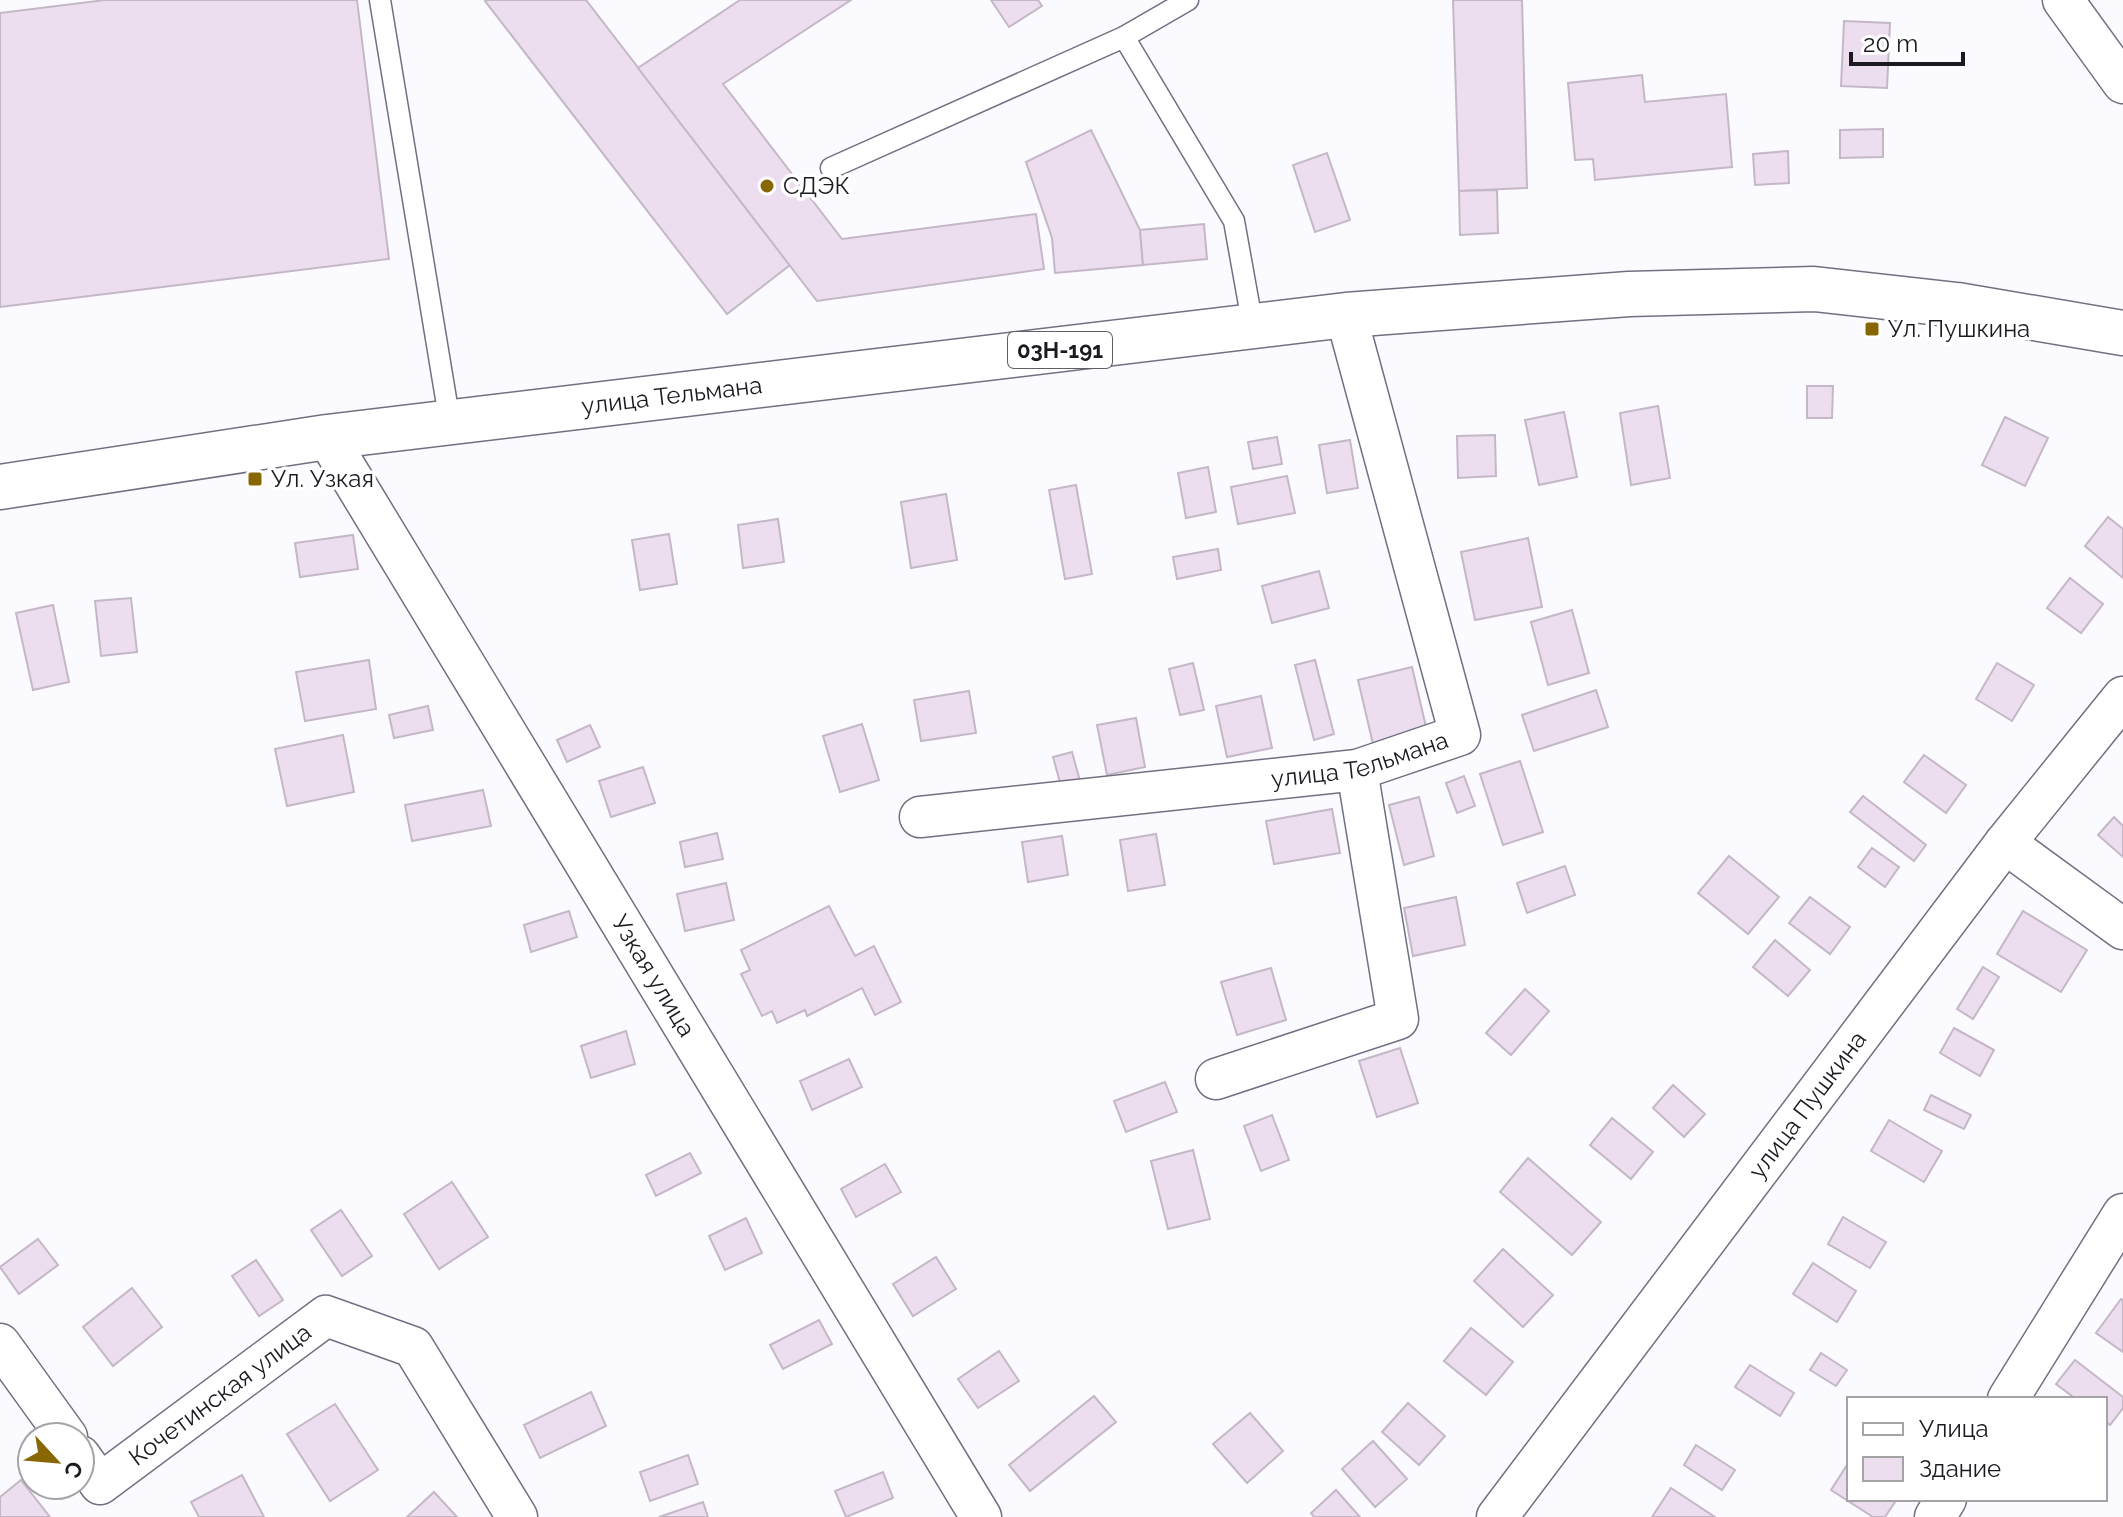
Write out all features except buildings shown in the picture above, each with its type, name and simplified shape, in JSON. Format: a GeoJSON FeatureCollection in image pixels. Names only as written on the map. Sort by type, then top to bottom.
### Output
{"type":"FeatureCollection","features":[{"type":"Feature","properties":{"kind":"main road","name":"улица Тельмана"},"geometry":{"type":"LineString","coordinates":[[0,487],[327,437],[1346,315],[1629,294],[1814,289],[1957,305],[2123,333]]}},
{"type":"Feature","properties":{"kind":"street"},"geometry":{"type":"LineString","coordinates":[[2063,0],[2123,83]]}},
{"type":"Feature","properties":{"kind":"street","name":"улица Тельмана"},"geometry":{"type":"LineString","coordinates":[[920,817],[1357,770],[1460,735],[1346,315]]}},
{"type":"Feature","properties":{"kind":"street","name":"Узкая улица"},"geometry":{"type":"LineString","coordinates":[[327,437],[978,1516]]}},
{"type":"Feature","properties":{"kind":"street","name":"улица Пушкина"},"geometry":{"type":"LineString","coordinates":[[1497,1517],[2005,843],[2123,697]]}},
{"type":"Feature","properties":{"kind":"street"},"geometry":{"type":"LineString","coordinates":[[1216,1079],[1398,1019],[1357,770]]}},
{"type":"Feature","properties":{"kind":"street"},"geometry":{"type":"LineString","coordinates":[[2005,843],[2123,929]]}},
{"type":"Feature","properties":{"kind":"street"},"geometry":{"type":"LineString","coordinates":[[2009,1397],[2123,1214]]}},
{"type":"Feature","properties":{"kind":"street","name":"Кочетинская улица"},"geometry":{"type":"LineString","coordinates":[[96,1478],[100,1484],[326,1316],[413,1347],[517,1517]]}},
{"type":"Feature","properties":{"kind":"street"},"geometry":{"type":"LineString","coordinates":[[0,1344],[55,1421]]}},
{"type":"Feature","properties":{"kind":"lane"},"geometry":{"type":"LineString","coordinates":[[380,0],[450,423]]}},
{"type":"Feature","properties":{"kind":"lane"},"geometry":{"type":"LineString","coordinates":[[831,168],[1124,37],[1188,0]]}},
{"type":"Feature","properties":{"kind":"lane"},"geometry":{"type":"LineString","coordinates":[[1124,37],[1234,221],[1253,327]]}},
{"type":"Feature","properties":{"kind":"place","name":"СДЭК"},"geometry":{"type":"Point","coordinates":[767,186]}},
{"type":"Feature","properties":{"kind":"place","name":"Ул. Пушкина"},"geometry":{"type":"Point","coordinates":[1872,329]}},
{"type":"Feature","properties":{"kind":"place","name":"Ул. Узкая"},"geometry":{"type":"Point","coordinates":[255,479]}}]}
